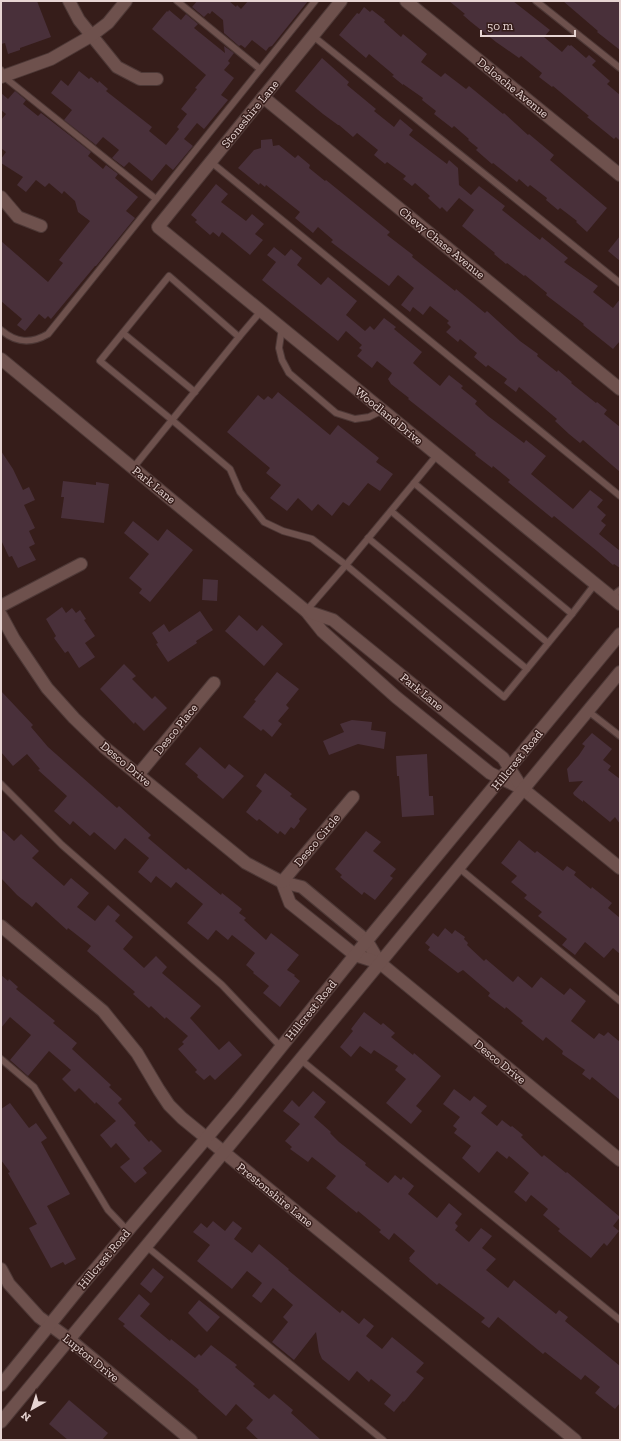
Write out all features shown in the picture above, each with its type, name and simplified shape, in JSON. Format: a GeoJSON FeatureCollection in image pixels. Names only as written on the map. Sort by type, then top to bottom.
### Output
{"type":"FeatureCollection","features":[{"type":"Feature","properties":{"kind":"street"},"geometry":{"type":"LineString","coordinates":[[69,1],[79,20],[117,67],[140,79],[157,79]]}},
{"type":"Feature","properties":{"kind":"street"},"geometry":{"type":"LineString","coordinates":[[2,74],[51,59],[91,36],[108,23],[126,1]]}},
{"type":"Feature","properties":{"kind":"street","name":"Stoneshire Lane"},"geometry":{"type":"LineString","coordinates":[[158,227],[341,1]]}},
{"type":"Feature","properties":{"kind":"street","name":"Deloache Avenue"},"geometry":{"type":"LineString","coordinates":[[406,1],[620,175]]}},
{"type":"Feature","properties":{"kind":"street","name":"Chevy Chase Avenue"},"geometry":{"type":"LineString","coordinates":[[263,97],[620,389]]}},
{"type":"Feature","properties":{"kind":"street"},"geometry":{"type":"LineString","coordinates":[[1,196],[18,217],[41,226]]}},
{"type":"Feature","properties":{"kind":"street","name":"Woodland Drive"},"geometry":{"type":"LineString","coordinates":[[158,227],[595,584],[617,597]]}},
{"type":"Feature","properties":{"kind":"street","name":"Park Lane"},"geometry":{"type":"LineString","coordinates":[[1,359],[306,611],[322,632],[396,697],[485,769],[523,789],[620,868]]}},
{"type":"Feature","properties":{"kind":"street"},"geometry":{"type":"LineString","coordinates":[[1,606],[81,564]]}},
{"type":"Feature","properties":{"kind":"street","name":"Park Lane"},"geometry":{"type":"LineString","coordinates":[[306,611],[333,620],[503,758],[523,789]]}},
{"type":"Feature","properties":{"kind":"street","name":"Desco Drive"},"geometry":{"type":"LineString","coordinates":[[1,615],[14,639],[48,688],[74,718],[104,747],[246,863],[282,882],[302,887],[367,941],[380,963],[620,1160]]}},
{"type":"Feature","properties":{"kind":"street","name":"Hillcrest Road"},"geometry":{"type":"LineString","coordinates":[[1,1385],[81,1286],[281,1047],[620,634]]}},
{"type":"Feature","properties":{"kind":"street","name":"Hillcrest Road"},"geometry":{"type":"LineString","coordinates":[[1,1422],[620,672]]}},
{"type":"Feature","properties":{"kind":"street","name":"Desco Place"},"geometry":{"type":"LineString","coordinates":[[138,775],[214,683]]}},
{"type":"Feature","properties":{"kind":"street","name":"Desco Circle"},"geometry":{"type":"LineString","coordinates":[[282,882],[353,797]]}},
{"type":"Feature","properties":{"kind":"street","name":"Desco Drive"},"geometry":{"type":"LineString","coordinates":[[282,882],[290,903],[355,955],[380,963]]}},
{"type":"Feature","properties":{"kind":"street","name":"Prestonshire Lane"},"geometry":{"type":"LineString","coordinates":[[1,926],[103,1011],[137,1053],[148,1074],[169,1105],[182,1118],[574,1440]]}},
{"type":"Feature","properties":{"kind":"street","name":"Lupton Drive"},"geometry":{"type":"LineString","coordinates":[[1,1269],[9,1284],[39,1317],[69,1339],[191,1440]]}},
{"type":"Feature","properties":{"kind":"lane"},"geometry":{"type":"LineString","coordinates":[[177,1],[260,69]]}},
{"type":"Feature","properties":{"kind":"lane"},"geometry":{"type":"LineString","coordinates":[[1,330],[11,338],[23,340],[38,339],[48,334],[315,1]]}},
{"type":"Feature","properties":{"kind":"lane"},"geometry":{"type":"LineString","coordinates":[[536,1],[620,68]]}},
{"type":"Feature","properties":{"kind":"lane"},"geometry":{"type":"LineString","coordinates":[[312,36],[620,283]]}},
{"type":"Feature","properties":{"kind":"lane"},"geometry":{"type":"LineString","coordinates":[[2,74],[156,199]]}},
{"type":"Feature","properties":{"kind":"lane"},"geometry":{"type":"LineString","coordinates":[[211,162],[620,496]]}},
{"type":"Feature","properties":{"kind":"lane"},"geometry":{"type":"LineString","coordinates":[[239,337],[169,276],[100,361],[230,469],[240,492],[264,522],[283,531],[312,539],[346,565],[504,697],[595,584]]}},
{"type":"Feature","properties":{"kind":"lane"},"geometry":{"type":"LineString","coordinates":[[133,468],[261,311]]}},
{"type":"Feature","properties":{"kind":"lane"},"geometry":{"type":"LineString","coordinates":[[282,328],[279,348],[282,360],[288,373],[336,413],[355,420],[369,417],[383,410]]}},
{"type":"Feature","properties":{"kind":"lane"},"geometry":{"type":"LineString","coordinates":[[123,333],[195,392]]}},
{"type":"Feature","properties":{"kind":"lane"},"geometry":{"type":"LineString","coordinates":[[306,611],[437,455]]}},
{"type":"Feature","properties":{"kind":"lane"},"geometry":{"type":"LineString","coordinates":[[414,482],[572,614]]}},
{"type":"Feature","properties":{"kind":"lane"},"geometry":{"type":"LineString","coordinates":[[390,511],[548,643]]}},
{"type":"Feature","properties":{"kind":"lane"},"geometry":{"type":"LineString","coordinates":[[368,538],[527,669]]}},
{"type":"Feature","properties":{"kind":"lane"},"geometry":{"type":"LineString","coordinates":[[588,711],[620,736]]}},
{"type":"Feature","properties":{"kind":"lane"},"geometry":{"type":"LineString","coordinates":[[1,784],[62,845],[222,986],[281,1047]]}},
{"type":"Feature","properties":{"kind":"lane"},"geometry":{"type":"LineString","coordinates":[[459,868],[620,1001]]}},
{"type":"Feature","properties":{"kind":"lane"},"geometry":{"type":"LineString","coordinates":[[1,1059],[34,1087],[108,1210],[128,1231]]}},
{"type":"Feature","properties":{"kind":"lane"},"geometry":{"type":"LineString","coordinates":[[301,1060],[620,1320]]}},
{"type":"Feature","properties":{"kind":"lane"},"geometry":{"type":"LineString","coordinates":[[146,1246],[383,1440]]}},
{"type":"Feature","properties":{"kind":"building"},"geometry":{"type":"Polygon","coordinates":[[[1,1],[37,1],[51,37],[8,54],[5,43],[1,44],[1,1]]]}},
{"type":"Feature","properties":{"kind":"building"},"geometry":{"type":"Polygon","coordinates":[[[197,1],[229,1],[241,9],[248,1],[308,1],[272,46],[266,51],[252,40],[245,48],[241,45],[239,46],[224,33],[223,20],[212,11],[204,17],[192,7],[197,1]]]}},
{"type":"Feature","properties":{"kind":"building"},"geometry":{"type":"Polygon","coordinates":[[[449,1],[513,1],[550,30],[544,37],[562,52],[568,45],[571,45],[586,58],[589,55],[596,61],[592,65],[610,81],[607,84],[620,95],[620,141],[616,137],[614,139],[553,86],[552,87],[539,77],[542,73],[521,56],[519,58],[496,42],[471,22],[463,15],[465,14],[449,1]]]}},
{"type":"Feature","properties":{"kind":"building"},"geometry":{"type":"Polygon","coordinates":[[[563,1],[620,1],[620,50],[597,32],[598,31],[563,1]]]}},
{"type":"Feature","properties":{"kind":"building"},"geometry":{"type":"Polygon","coordinates":[[[364,7],[370,12],[372,10],[385,20],[384,22],[401,37],[403,34],[427,54],[421,62],[441,77],[445,73],[466,89],[469,86],[503,114],[504,113],[528,135],[529,134],[554,155],[550,160],[607,208],[587,232],[576,222],[577,221],[560,208],[558,210],[546,200],[547,198],[530,185],[528,187],[519,179],[517,182],[493,163],[492,164],[476,150],[478,148],[468,140],[469,139],[454,126],[452,128],[434,114],[436,111],[422,100],[423,98],[403,85],[392,76],[394,75],[369,54],[366,58],[339,35],[357,13],[359,14],[364,7]]]}},
{"type":"Feature","properties":{"kind":"building"},"geometry":{"type":"Polygon","coordinates":[[[169,10],[181,20],[186,14],[198,24],[194,28],[225,53],[224,46],[234,53],[228,61],[230,63],[224,70],[234,78],[221,95],[228,100],[204,129],[197,123],[184,139],[193,146],[173,170],[166,164],[152,181],[129,162],[124,167],[112,158],[119,150],[103,137],[96,145],[64,120],[72,110],[51,93],[61,80],[68,86],[79,71],[89,79],[91,77],[98,83],[99,81],[108,89],[106,91],[152,127],[149,131],[166,145],[179,129],[177,127],[187,114],[181,109],[206,75],[152,29],[169,10]]]}},
{"type":"Feature","properties":{"kind":"building"},"geometry":{"type":"Polygon","coordinates":[[[322,58],[349,82],[347,85],[376,109],[374,111],[394,127],[400,119],[413,130],[409,135],[447,164],[449,160],[458,168],[459,185],[471,195],[479,186],[505,206],[502,210],[540,240],[542,237],[568,258],[564,262],[598,286],[593,292],[613,308],[620,299],[620,341],[613,349],[583,325],[584,324],[546,295],[547,293],[525,275],[524,276],[507,263],[506,264],[462,226],[474,210],[459,198],[447,212],[442,207],[440,209],[428,198],[430,196],[415,183],[412,186],[403,179],[406,176],[387,162],[385,164],[374,155],[378,150],[357,133],[353,137],[295,91],[322,58]]]}},
{"type":"Feature","properties":{"kind":"building"},"geometry":{"type":"Polygon","coordinates":[[[15,91],[26,100],[23,104],[38,116],[41,113],[91,152],[88,156],[103,169],[106,165],[118,174],[115,178],[138,197],[126,211],[135,218],[96,266],[51,319],[48,316],[45,319],[39,314],[25,331],[17,325],[22,319],[1,301],[1,241],[48,282],[63,263],[59,260],[90,221],[78,212],[75,201],[64,191],[62,194],[49,183],[45,187],[36,180],[26,192],[17,185],[23,177],[1,163],[1,159],[6,152],[1,148],[1,120],[6,114],[1,110],[1,93],[8,99],[15,91]]]}},
{"type":"Feature","properties":{"kind":"building"},"geometry":{"type":"Polygon","coordinates":[[[272,139],[273,146],[279,145],[295,158],[298,155],[310,165],[309,168],[390,232],[387,235],[413,255],[412,257],[455,291],[456,289],[485,313],[487,311],[520,341],[538,354],[537,356],[557,372],[558,370],[572,382],[571,383],[607,410],[604,414],[620,427],[620,472],[583,440],[580,443],[569,434],[555,421],[557,419],[519,387],[516,392],[504,383],[507,379],[488,365],[486,367],[474,357],[477,353],[460,339],[458,342],[446,332],[451,327],[447,323],[449,321],[430,306],[423,315],[413,307],[410,312],[401,305],[414,288],[398,275],[389,286],[331,242],[333,240],[318,227],[313,233],[295,218],[300,212],[266,185],[265,187],[260,183],[259,185],[238,168],[254,150],[261,148],[261,140],[272,139]]]}},
{"type":"Feature","properties":{"kind":"building"},"geometry":{"type":"Polygon","coordinates":[[[216,184],[228,194],[221,202],[246,221],[252,214],[264,224],[255,234],[263,240],[250,255],[222,232],[219,237],[213,232],[210,235],[195,222],[197,220],[191,215],[216,184]]]}},
{"type":"Feature","properties":{"kind":"building"},"geometry":{"type":"Polygon","coordinates":[[[620,236],[620,261],[608,251],[620,236]]]}},
{"type":"Feature","properties":{"kind":"building"},"geometry":{"type":"Polygon","coordinates":[[[274,247],[285,256],[291,249],[302,258],[297,265],[321,285],[328,277],[357,301],[346,315],[365,331],[370,326],[374,330],[384,318],[396,327],[394,329],[422,352],[413,363],[422,371],[440,386],[449,375],[463,386],[461,388],[477,401],[475,404],[488,416],[524,443],[526,440],[546,456],[531,474],[573,509],[590,490],[603,500],[597,507],[606,515],[601,521],[606,525],[599,534],[620,551],[620,568],[614,564],[613,565],[554,516],[552,518],[508,482],[510,480],[493,466],[492,468],[475,455],[476,453],[408,399],[409,398],[391,384],[388,379],[392,373],[377,361],[372,368],[357,356],[362,350],[359,348],[362,345],[346,331],[338,341],[262,280],[276,262],[267,255],[274,247]]]}},
{"type":"Feature","properties":{"kind":"building"},"geometry":{"type":"Polygon","coordinates":[[[278,392],[330,435],[338,425],[379,458],[376,462],[393,474],[380,491],[368,483],[349,506],[343,502],[332,516],[318,504],[312,511],[298,498],[287,511],[270,498],[281,485],[266,473],[270,468],[227,432],[258,395],[264,400],[268,396],[272,399],[278,392]]]}},
{"type":"Feature","properties":{"kind":"building"},"geometry":{"type":"Polygon","coordinates":[[[1,451],[13,469],[23,490],[29,487],[35,500],[24,505],[35,528],[29,531],[35,544],[29,547],[36,560],[18,568],[12,556],[9,557],[1,540],[1,451]]]}},
{"type":"Feature","properties":{"kind":"building"},"geometry":{"type":"Polygon","coordinates":[[[63,481],[96,485],[96,482],[109,484],[104,523],[61,518],[64,497],[61,497],[63,481]]]}},
{"type":"Feature","properties":{"kind":"building"},"geometry":{"type":"Polygon","coordinates":[[[133,521],[158,541],[167,529],[193,550],[150,602],[139,593],[142,589],[129,578],[149,554],[124,533],[133,521]]]}},
{"type":"Feature","properties":{"kind":"building"},"geometry":{"type":"Polygon","coordinates":[[[203,579],[218,580],[217,601],[202,600],[203,579]]]}},
{"type":"Feature","properties":{"kind":"building"},"geometry":{"type":"Polygon","coordinates":[[[62,607],[66,613],[72,608],[76,613],[80,610],[86,619],[84,620],[95,636],[85,643],[95,657],[79,668],[68,651],[65,653],[54,638],[56,636],[46,619],[62,607]]]}},
{"type":"Feature","properties":{"kind":"building"},"geometry":{"type":"Polygon","coordinates":[[[200,611],[213,630],[196,641],[197,643],[168,662],[156,644],[158,643],[152,633],[164,624],[169,632],[200,611]]]}},
{"type":"Feature","properties":{"kind":"building"},"geometry":{"type":"Polygon","coordinates":[[[239,615],[257,631],[262,625],[283,644],[264,666],[225,631],[239,615]]]}},
{"type":"Feature","properties":{"kind":"building"},"geometry":{"type":"Polygon","coordinates":[[[124,664],[136,676],[132,679],[152,699],[155,696],[167,708],[144,731],[135,722],[134,724],[100,689],[124,664]]]}},
{"type":"Feature","properties":{"kind":"building"},"geometry":{"type":"Polygon","coordinates":[[[277,672],[299,689],[286,705],[289,708],[278,721],[282,724],[272,737],[263,729],[261,731],[243,717],[256,701],[254,700],[277,672]]]}},
{"type":"Feature","properties":{"kind":"building"},"geometry":{"type":"Polygon","coordinates":[[[1,691],[33,725],[31,727],[48,747],[117,808],[119,806],[151,835],[148,838],[186,870],[188,868],[221,895],[222,893],[242,909],[239,913],[246,918],[244,920],[266,940],[271,933],[299,955],[287,970],[295,975],[294,976],[300,981],[280,1007],[263,993],[269,986],[246,965],[255,953],[232,935],[228,940],[216,930],[208,940],[187,923],[203,904],[176,882],[171,888],[156,876],[151,883],[138,872],[149,858],[125,838],[115,850],[94,832],[90,836],[73,821],[70,825],[54,811],[67,796],[38,770],[40,769],[27,754],[13,766],[1,752],[1,691]]]}},
{"type":"Feature","properties":{"kind":"building"},"geometry":{"type":"Polygon","coordinates":[[[352,720],[372,722],[371,730],[386,732],[384,749],[358,744],[329,755],[323,741],[344,732],[340,724],[352,720]]]}},
{"type":"Feature","properties":{"kind":"building"},"geometry":{"type":"Polygon","coordinates":[[[592,733],[612,749],[603,760],[611,766],[608,770],[620,779],[620,824],[615,817],[610,822],[583,800],[583,802],[574,795],[573,793],[583,781],[569,782],[567,769],[585,746],[582,744],[592,733]]]}},
{"type":"Feature","properties":{"kind":"building"},"geometry":{"type":"Polygon","coordinates":[[[200,747],[225,769],[229,764],[244,776],[223,799],[197,777],[198,775],[185,764],[200,747]]]}},
{"type":"Feature","properties":{"kind":"building"},"geometry":{"type":"Polygon","coordinates":[[[427,754],[429,796],[433,796],[434,815],[402,817],[396,756],[427,754]]]}},
{"type":"Feature","properties":{"kind":"building"},"geometry":{"type":"Polygon","coordinates":[[[265,773],[292,794],[290,796],[307,809],[299,819],[300,821],[294,829],[291,827],[285,835],[280,831],[278,834],[259,819],[257,821],[246,812],[262,791],[256,786],[265,773]]]}},
{"type":"Feature","properties":{"kind":"building"},"geometry":{"type":"Polygon","coordinates":[[[1,829],[14,841],[21,834],[39,851],[32,858],[64,886],[71,878],[89,893],[77,907],[95,921],[108,905],[120,915],[115,921],[133,937],[123,949],[144,968],[156,956],[167,967],[162,973],[201,1006],[190,1018],[219,1050],[229,1041],[242,1055],[215,1080],[210,1075],[204,1080],[195,1072],[197,1070],[178,1049],[184,1044],[182,1042],[188,1036],[166,1017],[165,1019],[151,1006],[149,1008],[133,994],[135,992],[87,951],[91,946],[68,928],[67,930],[36,902],[32,907],[17,895],[1,878],[1,829]]]}},
{"type":"Feature","properties":{"kind":"building"},"geometry":{"type":"Polygon","coordinates":[[[366,831],[381,842],[373,851],[396,869],[390,876],[393,878],[375,900],[364,892],[362,895],[340,877],[342,875],[335,869],[366,831]]]}},
{"type":"Feature","properties":{"kind":"building"},"geometry":{"type":"Polygon","coordinates":[[[519,840],[535,853],[537,851],[563,871],[567,866],[576,872],[574,875],[612,903],[608,908],[620,918],[620,954],[613,948],[604,958],[585,942],[575,955],[562,945],[567,939],[538,916],[542,912],[524,898],[527,895],[511,882],[517,876],[501,863],[519,840]]]}},
{"type":"Feature","properties":{"kind":"building"},"geometry":{"type":"Polygon","coordinates":[[[445,928],[452,934],[455,930],[465,937],[464,939],[468,943],[467,945],[484,961],[486,959],[513,982],[518,976],[532,988],[541,977],[564,995],[570,988],[586,1001],[571,1021],[594,1039],[599,1033],[604,1036],[608,1032],[620,1042],[620,1100],[592,1077],[590,1080],[582,1074],[585,1070],[562,1054],[563,1051],[546,1037],[543,1041],[521,1023],[523,1021],[506,1007],[505,1009],[488,996],[490,993],[463,970],[458,973],[428,950],[430,947],[425,943],[433,933],[438,937],[445,928]]]}},
{"type":"Feature","properties":{"kind":"building"},"geometry":{"type":"Polygon","coordinates":[[[1,975],[8,981],[9,979],[18,987],[16,989],[55,1021],[53,1023],[77,1043],[72,1049],[111,1085],[109,1087],[122,1099],[118,1103],[136,1123],[134,1125],[149,1142],[151,1140],[162,1151],[143,1168],[147,1173],[135,1183],[120,1167],[130,1159],[116,1143],[111,1148],[100,1135],[116,1121],[96,1102],[95,1104],[79,1088],[75,1092],[62,1079],[71,1070],[49,1051],[28,1076],[10,1060],[31,1035],[10,1017],[1,1028],[1,975]]]}},
{"type":"Feature","properties":{"kind":"building"},"geometry":{"type":"Polygon","coordinates":[[[364,1012],[381,1025],[383,1023],[395,1033],[391,1037],[413,1055],[414,1053],[441,1076],[416,1106],[422,1111],[411,1124],[386,1103],[406,1079],[395,1070],[398,1066],[374,1050],[371,1054],[360,1046],[351,1057],[340,1047],[353,1031],[351,1029],[364,1012]]]}},
{"type":"Feature","properties":{"kind":"building"},"geometry":{"type":"Polygon","coordinates":[[[454,1089],[470,1101],[474,1096],[487,1106],[481,1113],[497,1126],[502,1120],[511,1127],[512,1126],[523,1135],[521,1137],[542,1157],[544,1155],[566,1173],[567,1172],[620,1217],[613,1226],[619,1231],[607,1246],[604,1243],[591,1258],[558,1231],[560,1229],[543,1215],[548,1209],[531,1195],[526,1202],[514,1192],[529,1173],[509,1156],[507,1159],[497,1151],[479,1173],[462,1158],[471,1146],[454,1133],[457,1129],[453,1126],[460,1117],[443,1104],[454,1089]]]}},
{"type":"Feature","properties":{"kind":"building"},"geometry":{"type":"Polygon","coordinates":[[[313,1091],[326,1102],[314,1117],[331,1132],[330,1133],[339,1142],[366,1163],[365,1165],[388,1183],[395,1175],[401,1180],[403,1177],[414,1186],[408,1194],[437,1218],[449,1203],[462,1214],[455,1223],[458,1226],[455,1230],[469,1242],[481,1228],[492,1236],[482,1248],[496,1259],[486,1270],[508,1288],[514,1280],[556,1314],[559,1310],[568,1317],[565,1321],[620,1366],[620,1403],[615,1409],[595,1393],[600,1387],[585,1375],[581,1380],[545,1352],[543,1354],[498,1317],[489,1328],[481,1322],[485,1318],[439,1283],[437,1285],[409,1261],[409,1258],[415,1251],[394,1233],[389,1240],[379,1232],[381,1230],[358,1211],[357,1213],[326,1188],[336,1176],[312,1157],[308,1162],[290,1149],[292,1147],[285,1141],[300,1124],[283,1111],[292,1100],[299,1107],[313,1091]]]}},
{"type":"Feature","properties":{"kind":"building"},"geometry":{"type":"Polygon","coordinates":[[[10,1103],[29,1128],[36,1123],[47,1138],[41,1142],[70,1194],[47,1206],[76,1259],[65,1265],[63,1262],[51,1268],[29,1228],[37,1224],[8,1173],[10,1172],[1,1160],[1,1109],[10,1103]]]}},
{"type":"Feature","properties":{"kind":"building"},"geometry":{"type":"Polygon","coordinates":[[[213,1221],[225,1231],[233,1221],[242,1228],[234,1239],[252,1253],[259,1244],[340,1313],[342,1310],[359,1324],[364,1318],[374,1326],[366,1336],[382,1349],[392,1337],[424,1363],[416,1372],[424,1378],[394,1412],[384,1404],[391,1395],[371,1379],[369,1382],[357,1371],[349,1381],[322,1359],[319,1352],[316,1332],[294,1360],[272,1342],[288,1322],[283,1317],[293,1305],[273,1288],[261,1303],[252,1296],[262,1283],[247,1271],[232,1289],[197,1261],[210,1245],[193,1232],[201,1223],[207,1228],[213,1221]]]}},
{"type":"Feature","properties":{"kind":"building"},"geometry":{"type":"Polygon","coordinates":[[[153,1268],[164,1277],[151,1293],[140,1284],[153,1268]]]}},
{"type":"Feature","properties":{"kind":"building"},"geometry":{"type":"Polygon","coordinates":[[[139,1294],[150,1304],[140,1316],[170,1341],[171,1339],[195,1358],[199,1354],[201,1356],[211,1345],[237,1365],[235,1367],[255,1384],[253,1386],[269,1399],[274,1394],[293,1410],[291,1413],[321,1440],[259,1440],[246,1428],[253,1420],[236,1404],[226,1416],[198,1391],[199,1390],[123,1326],[125,1324],[118,1319],[139,1294]]]}},
{"type":"Feature","properties":{"kind":"building"},"geometry":{"type":"Polygon","coordinates":[[[199,1300],[220,1317],[207,1332],[188,1313],[199,1300]]]}},
{"type":"Feature","properties":{"kind":"building"},"geometry":{"type":"Polygon","coordinates":[[[69,1400],[108,1433],[102,1440],[68,1440],[49,1424],[69,1400]]]}}]}
